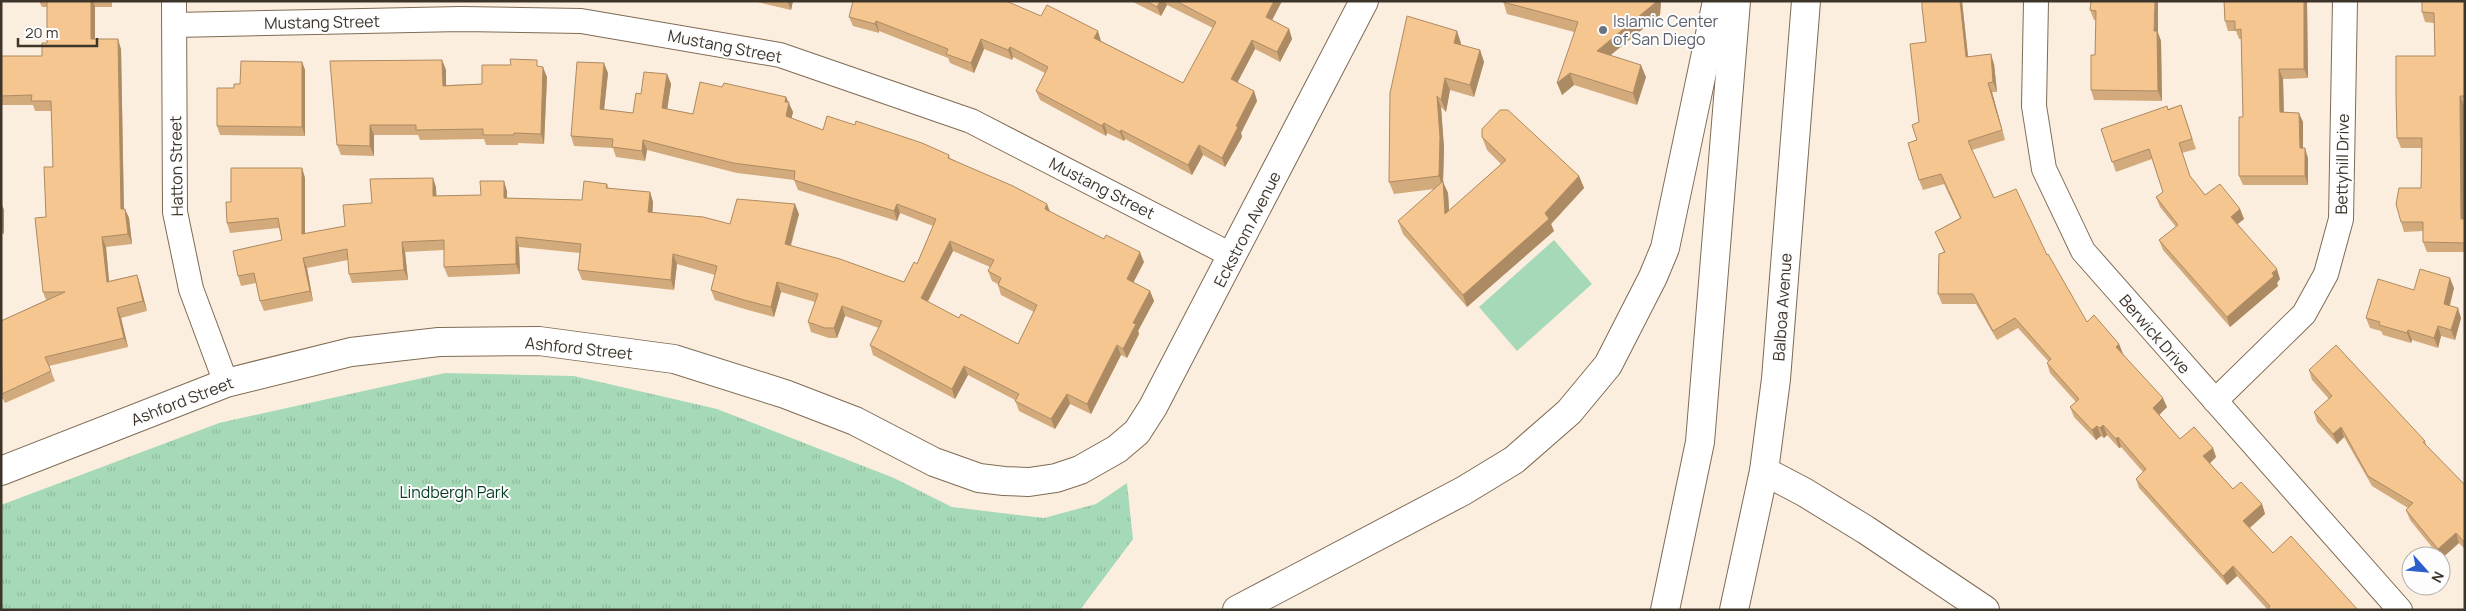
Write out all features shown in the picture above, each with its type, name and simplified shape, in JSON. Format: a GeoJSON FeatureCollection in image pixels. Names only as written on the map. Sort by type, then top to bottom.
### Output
{"type":"FeatureCollection","features":[{"type":"Feature","properties":{"kind":"main road","name":"Eckstrom Avenue"},"geometry":{"type":"LineString","coordinates":[[1117,449],[1136,432],[1153,407],[1364,1]]}},
{"type":"Feature","properties":{"kind":"main road"},"geometry":{"type":"LineString","coordinates":[[1237,610],[1463,491],[1514,460],[1569,412],[1608,365],[1665,248],[1717,1]]}},
{"type":"Feature","properties":{"kind":"main road"},"geometry":{"type":"LineString","coordinates":[[1665,610],[1700,442],[1736,1]]}},
{"type":"Feature","properties":{"kind":"main road","name":"Balboa Avenue"},"geometry":{"type":"LineString","coordinates":[[1734,610],[1764,471],[1776,379],[1806,1]]}},
{"type":"Feature","properties":{"kind":"main road","name":"Ashford Street"},"geometry":{"type":"LineString","coordinates":[[1,471],[226,382],[351,352],[439,342],[539,341],[674,359],[725,373],[855,421],[934,462],[979,478],[1029,482],[1056,478],[1080,470],[1117,449]]}},
{"type":"Feature","properties":{"kind":"main road"},"geometry":{"type":"LineString","coordinates":[[1764,471],[1804,492],[1866,530],[1985,610]]}},
{"type":"Feature","properties":{"kind":"street","name":"Hatton Street"},"geometry":{"type":"LineString","coordinates":[[174,1],[175,212],[191,289],[226,382]]}},
{"type":"Feature","properties":{"kind":"street","name":"Berwick Drive"},"geometry":{"type":"LineString","coordinates":[[2036,1],[2034,106],[2044,168],[2083,251],[2400,610]]}},
{"type":"Feature","properties":{"kind":"street","name":"Bettyhill Drive"},"geometry":{"type":"LineString","coordinates":[[2215,402],[2304,314],[2326,274],[2342,219],[2345,1]]}},
{"type":"Feature","properties":{"kind":"street","name":"Mustang Street"},"geometry":{"type":"LineString","coordinates":[[174,25],[461,20],[581,21],[780,55],[971,121],[1233,256]]}},
{"type":"Feature","properties":{"kind":"green space"},"geometry":{"type":"Polygon","coordinates":[[[1554,240],[1592,284],[1517,351],[1479,307],[1554,240]]]}},
{"type":"Feature","properties":{"kind":"green space","name":"Lindbergh Park"},"geometry":{"type":"Polygon","coordinates":[[[445,373],[574,376],[717,409],[894,478],[952,507],[1044,518],[1096,504],[1127,483],[1133,539],[1080,610],[1,610],[1,505],[219,423],[445,373]]]}},
{"type":"Feature","properties":{"kind":"building"},"geometry":{"type":"Polygon","coordinates":[[[47,1],[91,1],[91,39],[118,39],[121,209],[125,209],[128,234],[102,237],[107,282],[137,275],[143,301],[117,308],[124,338],[45,357],[51,371],[2,394],[1,321],[65,292],[43,292],[35,218],[46,217],[44,167],[53,167],[51,101],[31,101],[32,95],[1,96],[1,56],[42,56],[42,43],[47,43],[47,1]]]}},
{"type":"Feature","properties":{"kind":"building"},"geometry":{"type":"Polygon","coordinates":[[[853,1],[1006,1],[1041,16],[1047,5],[1098,31],[1094,38],[1183,83],[1216,22],[1176,1],[1274,1],[1266,17],[1289,29],[1277,52],[1252,40],[1231,79],[1254,91],[1236,126],[1238,127],[1222,158],[1199,145],[1188,165],[1121,130],[1120,132],[1104,123],[1102,126],[1036,91],[1048,67],[1010,47],[1008,50],[981,39],[971,63],[946,54],[948,49],[876,21],[875,24],[849,17],[853,1]]]}},
{"type":"Feature","properties":{"kind":"building"},"geometry":{"type":"Polygon","coordinates":[[[1146,1],[1160,1],[1157,7],[1146,1]]]}},
{"type":"Feature","properties":{"kind":"building"},"geometry":{"type":"Polygon","coordinates":[[[1503,1],[1655,1],[1655,3],[1597,51],[1641,65],[1633,93],[1570,73],[1557,83],[1578,22],[1503,1]]]}},
{"type":"Feature","properties":{"kind":"building"},"geometry":{"type":"Polygon","coordinates":[[[1922,1],[1960,1],[1966,57],[1991,54],[1993,82],[1988,83],[2002,130],[1968,141],[1994,198],[2016,189],[2047,255],[2087,322],[2094,315],[2119,344],[2116,347],[2163,398],[2153,408],[2180,439],[2194,427],[2213,448],[2203,456],[2233,489],[2241,482],[2262,504],[2243,521],[2273,553],[2291,536],[2358,610],[2267,610],[2270,606],[2233,566],[2223,576],[2136,479],[2146,469],[2118,437],[2116,439],[2103,425],[2100,428],[2097,426],[2092,430],[2070,407],[2079,399],[2047,363],[2051,359],[2015,318],[1993,331],[1973,294],[1938,294],[1939,254],[1945,252],[1935,232],[1961,218],[1941,174],[1919,180],[1908,143],[1917,140],[1912,125],[1919,122],[1910,44],[1926,42],[1922,1]]]}},
{"type":"Feature","properties":{"kind":"building"},"geometry":{"type":"Polygon","coordinates":[[[2091,1],[2155,1],[2154,31],[2157,31],[2158,91],[2091,90],[2091,55],[2095,55],[2096,11],[2090,10],[2091,1]]]}},
{"type":"Feature","properties":{"kind":"building"},"geometry":{"type":"Polygon","coordinates":[[[2224,1],[2304,1],[2304,69],[2279,69],[2280,112],[2299,113],[2300,148],[2305,148],[2305,176],[2239,176],[2239,117],[2243,117],[2241,29],[2235,30],[2235,21],[2225,21],[2224,1]]]}},
{"type":"Feature","properties":{"kind":"building"},"geometry":{"type":"Polygon","coordinates":[[[2422,1],[2465,1],[2465,96],[2460,96],[2461,219],[2465,219],[2465,243],[2423,242],[2423,222],[2401,222],[2396,204],[2399,188],[2421,188],[2422,138],[2397,138],[2396,56],[2435,56],[2434,13],[2422,12],[2422,1]]]}},
{"type":"Feature","properties":{"kind":"building"},"geometry":{"type":"Polygon","coordinates":[[[1407,16],[1457,31],[1454,43],[1480,50],[1470,85],[1445,78],[1441,100],[1437,96],[1440,137],[1439,176],[1389,182],[1390,93],[1407,16]]]}},
{"type":"Feature","properties":{"kind":"building"},"geometry":{"type":"Polygon","coordinates":[[[510,59],[537,60],[537,66],[543,67],[541,134],[483,135],[483,129],[416,130],[416,125],[370,125],[370,146],[337,145],[330,61],[442,60],[443,86],[482,84],[482,65],[511,65],[510,59]]]}},
{"type":"Feature","properties":{"kind":"building"},"geometry":{"type":"Polygon","coordinates":[[[241,61],[302,62],[302,127],[217,126],[217,88],[234,88],[234,84],[240,84],[241,61]]]}},
{"type":"Feature","properties":{"kind":"building"},"geometry":{"type":"Polygon","coordinates":[[[577,62],[604,63],[600,109],[633,113],[636,93],[641,94],[644,72],[667,74],[662,108],[693,114],[700,82],[722,87],[724,83],[786,97],[785,102],[789,102],[786,116],[823,130],[827,116],[855,125],[856,121],[922,143],[949,155],[948,158],[1013,186],[1047,204],[1045,209],[1104,239],[1106,235],[1140,252],[1127,279],[1150,291],[1133,323],[1136,324],[1123,349],[1117,345],[1087,404],[1067,394],[1051,419],[1015,401],[1019,394],[964,366],[952,389],[870,345],[882,321],[842,306],[834,328],[825,328],[808,322],[818,294],[777,282],[771,307],[744,300],[711,290],[717,266],[673,254],[671,280],[578,270],[581,244],[516,237],[516,264],[444,267],[444,240],[402,242],[404,270],[349,274],[347,249],[303,258],[310,291],[260,301],[254,273],[238,276],[233,251],[282,240],[278,218],[227,223],[226,202],[231,202],[231,168],[302,168],[302,234],[345,226],[343,205],[372,203],[370,179],[433,178],[433,196],[481,195],[480,181],[504,181],[504,198],[582,200],[584,181],[607,184],[606,188],[650,192],[648,212],[703,217],[730,224],[737,199],[795,204],[785,244],[840,259],[904,282],[914,262],[917,264],[936,219],[897,204],[894,211],[794,180],[795,171],[733,163],[643,140],[642,151],[612,147],[613,139],[571,136],[577,62]],[[950,241],[921,298],[959,318],[961,314],[1018,344],[1037,305],[998,285],[1001,278],[988,271],[994,260],[950,241]]]}},
{"type":"Feature","properties":{"kind":"building"},"geometry":{"type":"Polygon","coordinates":[[[2181,105],[2192,139],[2179,143],[2190,176],[2205,195],[2220,184],[2240,209],[2231,217],[2277,269],[2272,273],[2274,276],[2227,317],[2159,240],[2178,225],[2156,197],[2163,192],[2149,149],[2112,162],[2101,129],[2167,106],[2168,110],[2181,105]]]}},
{"type":"Feature","properties":{"kind":"building"},"geometry":{"type":"Polygon","coordinates":[[[1500,110],[1508,110],[1579,176],[1545,213],[1549,219],[1463,295],[1398,221],[1443,181],[1445,214],[1506,160],[1482,137],[1482,129],[1500,110]]]}},
{"type":"Feature","properties":{"kind":"building"},"geometry":{"type":"Polygon","coordinates":[[[2420,269],[2450,278],[2444,304],[2458,308],[2451,330],[2438,326],[2434,338],[2408,330],[2407,333],[2379,325],[2380,322],[2366,318],[2378,279],[2414,290],[2420,269]]]}},
{"type":"Feature","properties":{"kind":"building"},"geometry":{"type":"Polygon","coordinates":[[[2336,345],[2425,441],[2423,442],[2465,485],[2465,543],[2456,533],[2441,546],[2436,546],[2406,510],[2413,503],[2368,476],[2341,427],[2333,434],[2314,412],[2332,396],[2309,370],[2336,345]]]}},
{"type":"Feature","properties":{"kind":"place","name":"Islamic Center of San Diego"},"geometry":{"type":"Point","coordinates":[1603,30]}}]}
